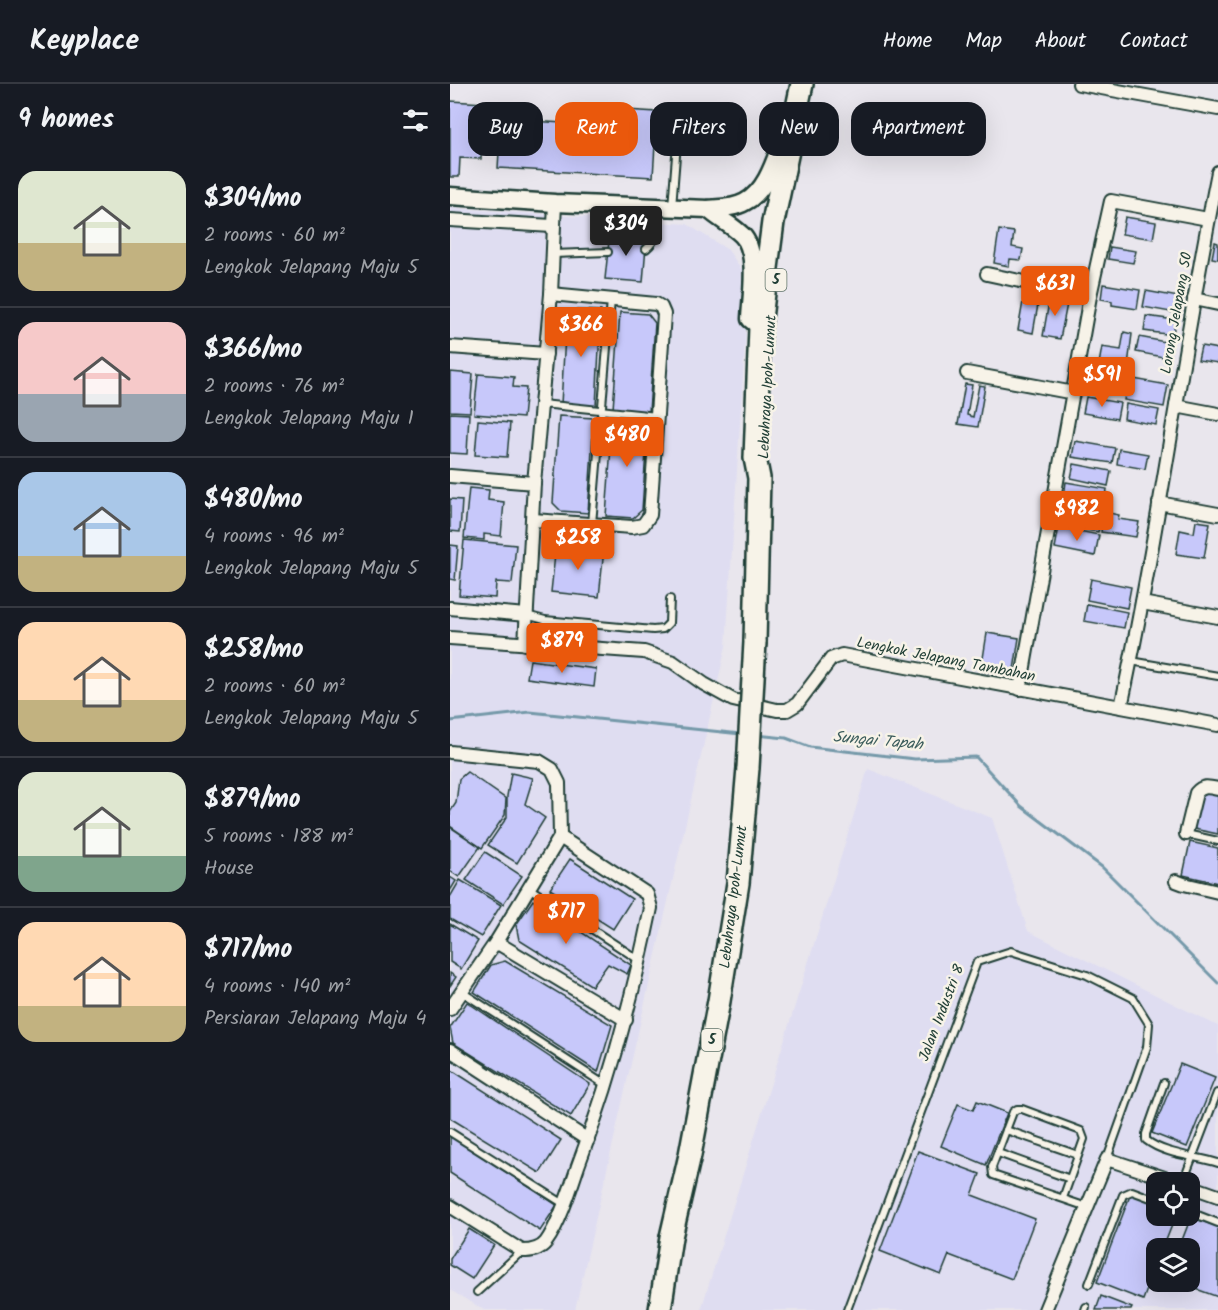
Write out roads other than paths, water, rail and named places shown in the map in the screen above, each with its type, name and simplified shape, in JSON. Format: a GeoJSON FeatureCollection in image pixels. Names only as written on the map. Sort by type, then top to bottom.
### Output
{"type":"FeatureCollection","features":[{"type":"Feature","properties":{"kind":"highway","name":"Lebuhraya Ipoh-Lumut"},"geometry":{"type":"LineString","coordinates":[[759,478],[764,465],[769,340],[776,280],[792,179],[813,84]]}},
{"type":"Feature","properties":{"kind":"highway","name":"Lebuhraya Ipoh-Lumut"},"geometry":{"type":"LineString","coordinates":[[660,1310],[671,1237],[690,1155],[723,978],[738,883],[748,768],[755,642],[759,478],[755,458],[760,327],[773,222],[800,92]]}},
{"type":"Feature","properties":{"kind":"street"},"geometry":{"type":"LineString","coordinates":[[1079,84],[1218,109]]}},
{"type":"Feature","properties":{"kind":"street"},"geometry":{"type":"LineString","coordinates":[[450,196],[555,203],[708,209],[730,207],[746,202],[768,177],[800,92]]}},
{"type":"Feature","properties":{"kind":"street","name":"Lorong Jelapang 50"},"geometry":{"type":"LineString","coordinates":[[1121,707],[1142,603],[1218,172]]}},
{"type":"Feature","properties":{"kind":"street"},"geometry":{"type":"LineString","coordinates":[[1020,689],[1090,296],[1111,201],[1208,219]]}},
{"type":"Feature","properties":{"kind":"street"},"geometry":{"type":"LineString","coordinates":[[525,644],[534,483],[551,294],[552,226],[555,203]]}},
{"type":"Feature","properties":{"kind":"street"},"geometry":{"type":"LineString","coordinates":[[708,209],[745,237],[751,249],[753,262],[750,319],[760,327]]}},
{"type":"Feature","properties":{"kind":"street"},"geometry":{"type":"LineString","coordinates":[[450,220],[552,226]]}},
{"type":"Feature","properties":{"kind":"street"},"geometry":{"type":"LineString","coordinates":[[987,274],[1090,296]]}},
{"type":"Feature","properties":{"kind":"street"},"geometry":{"type":"LineString","coordinates":[[533,520],[632,527],[643,525],[650,515],[664,314],[661,307],[656,304],[551,294]]}},
{"type":"Feature","properties":{"kind":"street"},"geometry":{"type":"LineString","coordinates":[[1194,299],[1218,304]]}},
{"type":"Feature","properties":{"kind":"street"},"geometry":{"type":"LineString","coordinates":[[450,347],[546,354]]}},
{"type":"Feature","properties":{"kind":"street"},"geometry":{"type":"LineString","coordinates":[[967,374],[1074,393]]}},
{"type":"Feature","properties":{"kind":"street"},"geometry":{"type":"LineString","coordinates":[[1176,406],[1218,414]]}},
{"type":"Feature","properties":{"kind":"street"},"geometry":{"type":"LineString","coordinates":[[450,476],[534,483]]}},
{"type":"Feature","properties":{"kind":"street"},"geometry":{"type":"LineString","coordinates":[[1159,503],[1218,514]]}},
{"type":"Feature","properties":{"kind":"street"},"geometry":{"type":"LineString","coordinates":[[1142,603],[1218,617]]}},
{"type":"Feature","properties":{"kind":"street"},"geometry":{"type":"LineString","coordinates":[[450,608],[526,615]]}},
{"type":"Feature","properties":{"kind":"street","name":"Lengkok Jelapang Tambahan"},"geometry":{"type":"LineString","coordinates":[[450,638],[644,652],[673,662],[704,684],[734,700],[777,710],[787,710],[797,704],[831,659],[842,655],[1218,725]]}},
{"type":"Feature","properties":{"kind":"street"},"geometry":{"type":"LineString","coordinates":[[450,752],[539,761],[552,769],[559,783],[560,837],[496,942],[450,1009]]}},
{"type":"Feature","properties":{"kind":"street"},"geometry":{"type":"LineString","coordinates":[[1186,834],[1196,793],[1200,788],[1218,789]]}},
{"type":"Feature","properties":{"kind":"street"},"geometry":{"type":"LineString","coordinates":[[450,1206],[522,1251],[534,1251],[546,1242],[564,1204],[607,1086],[626,1020],[651,908],[647,894],[560,837]]}},
{"type":"Feature","properties":{"kind":"street"},"geometry":{"type":"LineString","coordinates":[[1176,881],[1184,885],[1218,892]]}},
{"type":"Feature","properties":{"kind":"street"},"geometry":{"type":"LineString","coordinates":[[496,942],[626,1020]]}},
{"type":"Feature","properties":{"kind":"street"},"geometry":{"type":"LineString","coordinates":[[450,1050],[588,1140]]}},
{"type":"Feature","properties":{"kind":"street"},"geometry":{"type":"LineString","coordinates":[[1107,1159],[1147,1172]]}},
{"type":"Feature","properties":{"kind":"street","name":"Jalan Industri 8"},"geometry":{"type":"LineString","coordinates":[[1045,1310],[1107,1159]]}},
{"type":"Feature","properties":{"kind":"street"},"geometry":{"type":"LineString","coordinates":[[1200,1190],[1218,1196]]}},
{"type":"Feature","properties":{"kind":"lane"},"geometry":{"type":"LineString","coordinates":[[646,249],[655,242],[657,236],[673,156]]}},
{"type":"Feature","properties":{"kind":"lane"},"geometry":{"type":"LineString","coordinates":[[552,254],[608,252]]}},
{"type":"Feature","properties":{"kind":"lane"},"geometry":{"type":"LineString","coordinates":[[592,524],[611,300]]}},
{"type":"Feature","properties":{"kind":"lane"},"geometry":{"type":"LineString","coordinates":[[542,404],[657,416]]}},
{"type":"Feature","properties":{"kind":"lane"},"geometry":{"type":"LineString","coordinates":[[526,615],[545,620],[663,629],[669,623],[670,599]]}},
{"type":"Feature","properties":{"kind":"lane"},"geometry":{"type":"LineString","coordinates":[[1131,661],[1218,676]]}},
{"type":"Feature","properties":{"kind":"lane"},"geometry":{"type":"LineString","coordinates":[[1186,834],[1218,841]]}},
{"type":"Feature","properties":{"kind":"lane"},"geometry":{"type":"LineString","coordinates":[[530,888],[640,961]]}},
{"type":"Feature","properties":{"kind":"lane","name":"Jalan Industri 8"},"geometry":{"type":"LineString","coordinates":[[847,1310],[977,962],[1011,951],[1087,975],[1134,998],[1149,1024],[1147,1047],[1107,1159]]}},
{"type":"Feature","properties":{"kind":"lane"},"geometry":{"type":"LineString","coordinates":[[461,992],[607,1086]]}},
{"type":"Feature","properties":{"kind":"lane"},"geometry":{"type":"LineString","coordinates":[[1164,1083],[1146,1134],[1146,1140],[1191,1158],[1202,1158],[1218,1163]]}},
{"type":"Feature","properties":{"kind":"lane"},"geometry":{"type":"LineString","coordinates":[[1186,1172],[1217,1093]]}},
{"type":"Feature","properties":{"kind":"lane"},"geometry":{"type":"LineString","coordinates":[[1063,1198],[1084,1139],[1081,1131],[1017,1109],[1013,1112],[1006,1130],[992,1171],[993,1175],[1088,1207]]}},
{"type":"Feature","properties":{"kind":"lane"},"geometry":{"type":"LineString","coordinates":[[1006,1130],[1078,1155]]}},
{"type":"Feature","properties":{"kind":"lane"},"geometry":{"type":"LineString","coordinates":[[450,1131],[564,1204]]}},
{"type":"Feature","properties":{"kind":"lane"},"geometry":{"type":"LineString","coordinates":[[998,1153],[1070,1179]]}},
{"type":"Feature","properties":{"kind":"lane"},"geometry":{"type":"LineString","coordinates":[[1089,1284],[1123,1195],[1132,1191],[1146,1196]]}},
{"type":"Feature","properties":{"kind":"lane"},"geometry":{"type":"LineString","coordinates":[[1200,1216],[1218,1223]]}},
{"type":"Feature","properties":{"kind":"lane"},"geometry":{"type":"LineString","coordinates":[[477,1292],[522,1251]]}},
{"type":"Feature","properties":{"kind":"waterway","name":"Sungai Tapah"},"geometry":{"type":"LineString","coordinates":[[450,721],[530,712],[741,734]]}},
{"type":"Feature","properties":{"kind":"waterway","name":"Sungai Tapah"},"geometry":{"type":"LineString","coordinates":[[756,735],[786,738],[810,747],[915,759],[976,757],[1021,806],[1102,867],[1218,983]]}}]}
